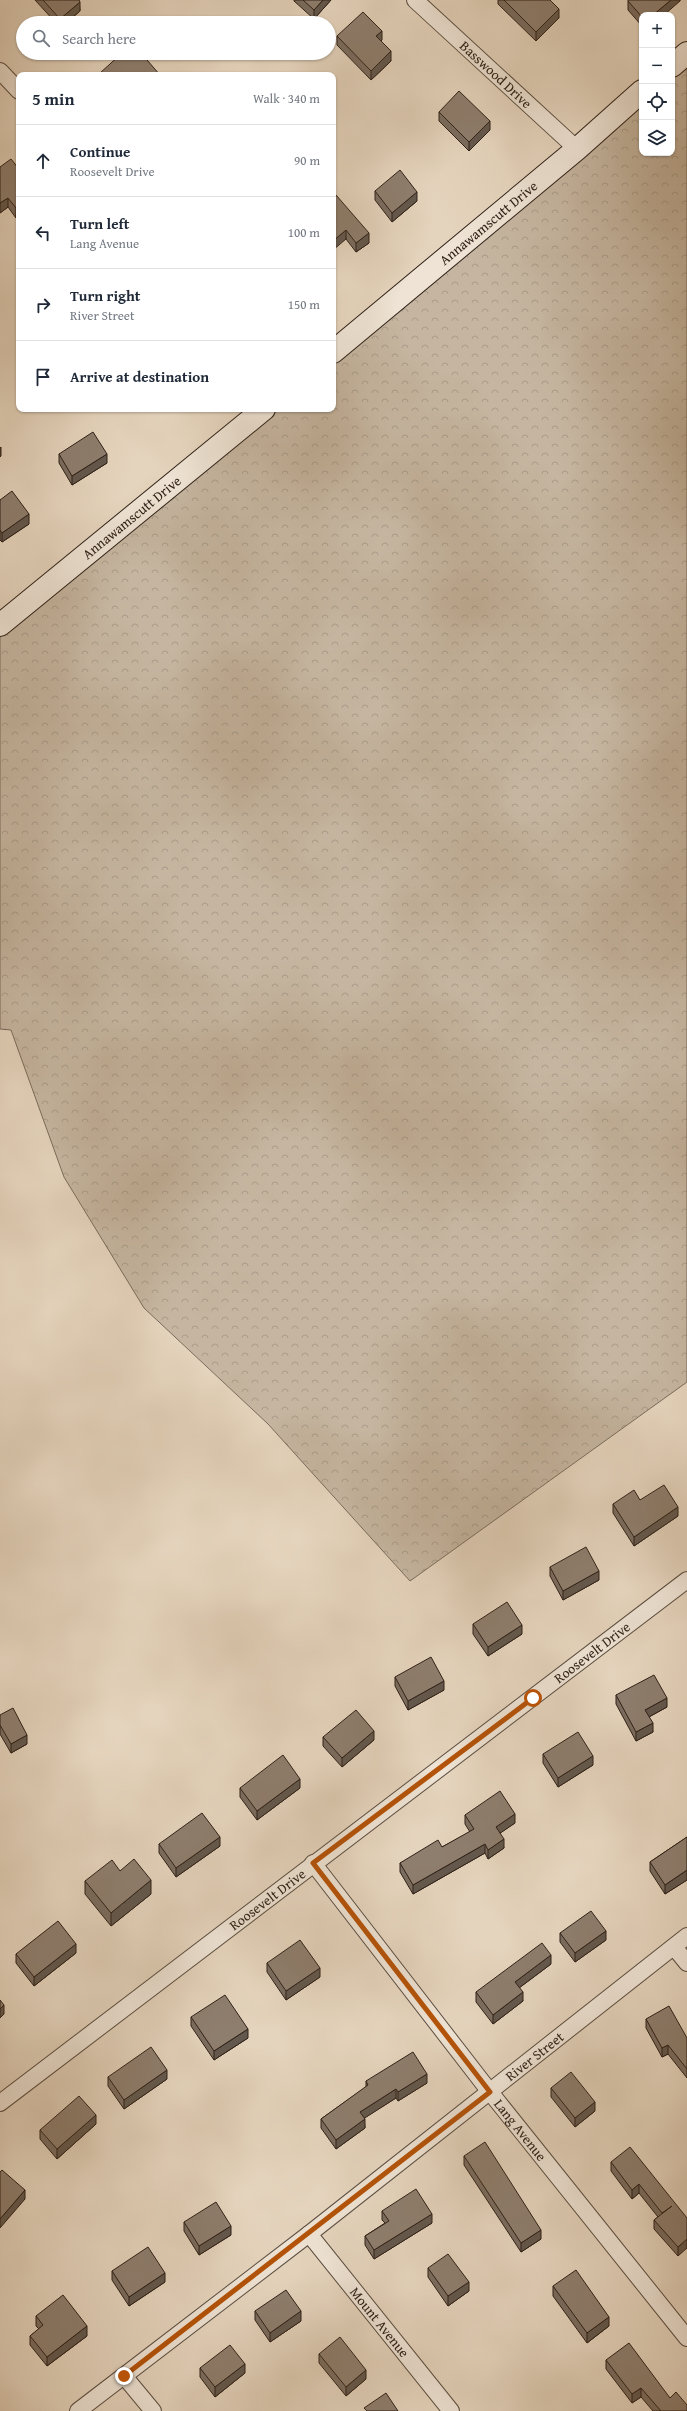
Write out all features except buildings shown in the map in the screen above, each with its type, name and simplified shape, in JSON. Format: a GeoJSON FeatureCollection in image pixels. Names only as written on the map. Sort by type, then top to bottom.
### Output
{"type":"FeatureCollection","features":[{"type":"Feature","properties":{"kind":"street","name":"Basswood Drive"},"geometry":{"type":"LineString","coordinates":[[415,0],[577,149]]}},
{"type":"Feature","properties":{"kind":"street"},"geometry":{"type":"LineString","coordinates":[[675,64],[687,54]]}},
{"type":"Feature","properties":{"kind":"street"},"geometry":{"type":"LineString","coordinates":[[0,71],[16,88]]}},
{"type":"Feature","properties":{"kind":"street","name":"Annawamscutt Drive"},"geometry":{"type":"LineString","coordinates":[[336,350],[577,149],[639,94]]}},
{"type":"Feature","properties":{"kind":"street","name":"Annawamscutt Drive"},"geometry":{"type":"LineString","coordinates":[[0,625],[260,412]]}},
{"type":"Feature","properties":{"kind":"street","name":"Roosevelt Drive"},"geometry":{"type":"LineString","coordinates":[[0,2103],[313,1863],[687,1580]]}},
{"type":"Feature","properties":{"kind":"street","name":"Lang Avenue"},"geometry":{"type":"LineString","coordinates":[[313,1863],[490,2092],[687,2338]]}},
{"type":"Feature","properties":{"kind":"street","name":"River Street"},"geometry":{"type":"LineString","coordinates":[[78,2411],[309,2234],[687,1936]]}},
{"type":"Feature","properties":{"kind":"street"},"geometry":{"type":"LineString","coordinates":[[674,1947],[687,1963]]}},
{"type":"Feature","properties":{"kind":"street","name":"Mount Avenue"},"geometry":{"type":"LineString","coordinates":[[309,2234],[451,2411]]}},
{"type":"Feature","properties":{"kind":"street"},"geometry":{"type":"LineString","coordinates":[[124,2376],[153,2411]]}},
{"type":"Feature","properties":{"kind":"green space"},"geometry":{"type":"Polygon","coordinates":[[[687,64],[687,1382],[410,1581],[268,1424],[144,1308],[64,1177],[11,1030],[0,1029],[0,631],[265,412],[336,412],[336,354],[639,103],[639,156],[675,156],[675,74],[687,64]]]}},
{"type":"Feature","properties":{"kind":"route"},"geometry":{"type":"LineString","coordinates":[[124,2376],[309,2234],[490,2092],[365,1928],[313,1863],[533,1698]]}}]}
